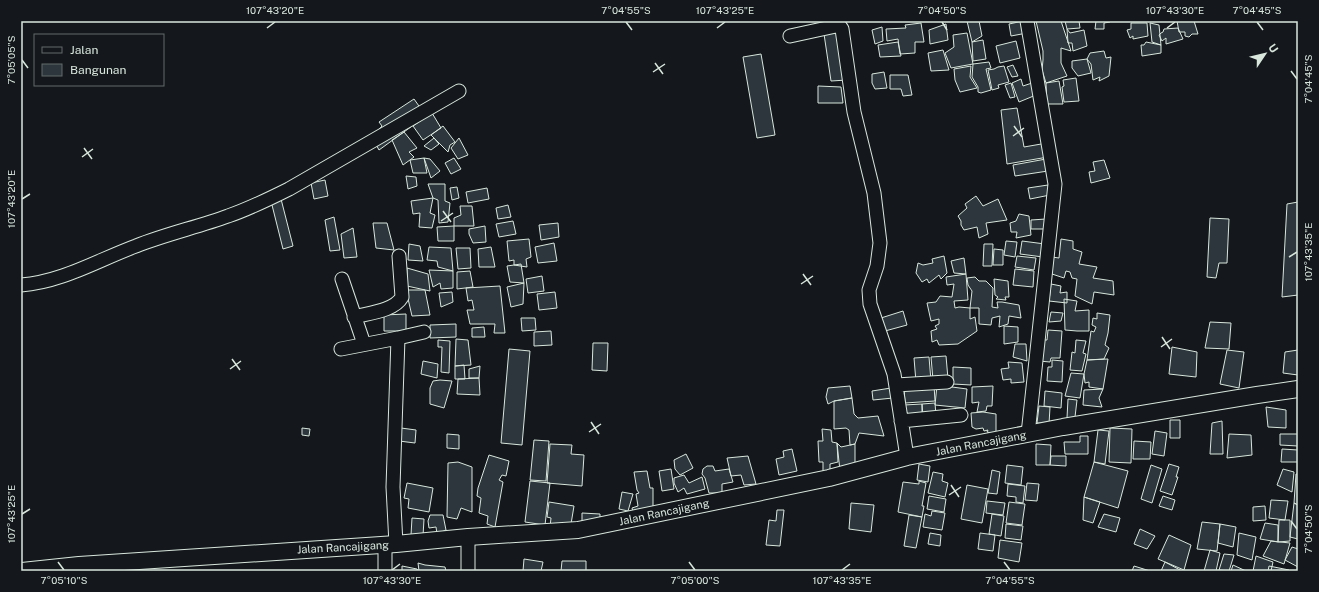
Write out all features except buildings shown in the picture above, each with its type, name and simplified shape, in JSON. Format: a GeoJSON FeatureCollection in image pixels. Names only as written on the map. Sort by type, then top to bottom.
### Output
{"type":"FeatureCollection","features":[{"type":"Feature","properties":{"kind":"main road","name":"Jalan Rancajigang"},"geometry":{"type":"LineString","coordinates":[[22,571],[79,565],[578,530],[829,478],[907,457],[1028,434],[1298,389]]}},
{"type":"Feature","properties":{"kind":"street"},"geometry":{"type":"LineString","coordinates":[[1027,21],[1055,184],[1028,434]]}},
{"type":"Feature","properties":{"kind":"street"},"geometry":{"type":"LineString","coordinates":[[790,36],[836,26],[840,26],[842,29],[854,112],[874,193],[880,243],[877,266],[869,290],[870,304],[894,374],[907,457]]}},
{"type":"Feature","properties":{"kind":"street"},"geometry":{"type":"LineString","coordinates":[[21,285],[34,284],[55,279],[137,245],[229,216],[261,203],[289,189],[459,91]]}},
{"type":"Feature","properties":{"kind":"street"},"geometry":{"type":"LineString","coordinates":[[354,317],[383,310],[399,301],[402,296],[399,256]]}},
{"type":"Feature","properties":{"kind":"street"},"geometry":{"type":"LineString","coordinates":[[342,279],[364,344]]}},
{"type":"Feature","properties":{"kind":"street"},"geometry":{"type":"LineString","coordinates":[[341,349],[424,332]]}},
{"type":"Feature","properties":{"kind":"street"},"geometry":{"type":"LineString","coordinates":[[385,571],[391,544],[398,338]]}},
{"type":"Feature","properties":{"kind":"street"},"geometry":{"type":"LineString","coordinates":[[896,385],[947,382]]}},
{"type":"Feature","properties":{"kind":"street"},"geometry":{"type":"LineString","coordinates":[[901,421],[961,415]]}},
{"type":"Feature","properties":{"kind":"street"},"geometry":{"type":"LineString","coordinates":[[468,537],[468,571]]}}]}
